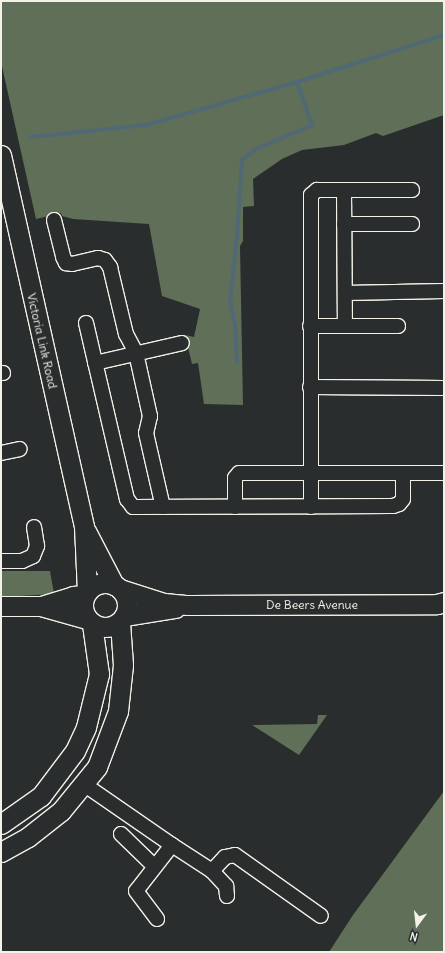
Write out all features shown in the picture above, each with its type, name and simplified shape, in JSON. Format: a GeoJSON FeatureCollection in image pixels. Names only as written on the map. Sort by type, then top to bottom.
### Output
{"type":"FeatureCollection","features":[{"type":"Feature","properties":{"kind":"street","name":"Victoria Link Road"},"geometry":{"type":"LineString","coordinates":[[2,160],[84,526],[86,594]]}},
{"type":"Feature","properties":{"kind":"street"},"geometry":{"type":"LineString","coordinates":[[311,507],[311,195],[317,190],[412,190]]}},
{"type":"Feature","properties":{"kind":"street"},"geometry":{"type":"LineString","coordinates":[[344,190],[345,326]]}},
{"type":"Feature","properties":{"kind":"street"},"geometry":{"type":"LineString","coordinates":[[54,220],[63,257],[66,263],[72,264],[98,258],[108,263],[126,334],[136,353],[150,416],[146,432],[163,507]]}},
{"type":"Feature","properties":{"kind":"street"},"geometry":{"type":"LineString","coordinates":[[344,224],[412,224]]}},
{"type":"Feature","properties":{"kind":"street"},"geometry":{"type":"LineString","coordinates":[[345,293],[444,291]]}},
{"type":"Feature","properties":{"kind":"street"},"geometry":{"type":"LineString","coordinates":[[86,323],[128,503],[133,507],[396,506],[403,500],[403,473]]}},
{"type":"Feature","properties":{"kind":"street"},"geometry":{"type":"LineString","coordinates":[[310,326],[398,326]]}},
{"type":"Feature","properties":{"kind":"street"},"geometry":{"type":"LineString","coordinates":[[95,363],[182,343]]}},
{"type":"Feature","properties":{"kind":"street"},"geometry":{"type":"LineString","coordinates":[[310,387],[444,388]]}},
{"type":"Feature","properties":{"kind":"street"},"geometry":{"type":"LineString","coordinates":[[1,453],[20,449]]}},
{"type":"Feature","properties":{"kind":"street"},"geometry":{"type":"LineString","coordinates":[[235,507],[235,478],[239,473],[444,473]]}},
{"type":"Feature","properties":{"kind":"street","name":"Victoria Link Road"},"geometry":{"type":"LineString","coordinates":[[84,526],[117,587]]}},
{"type":"Feature","properties":{"kind":"street"},"geometry":{"type":"LineString","coordinates":[[1,561],[22,562],[33,556],[37,546],[34,527]]}},
{"type":"Feature","properties":{"kind":"street"},"geometry":{"type":"LineString","coordinates":[[1,852],[47,822],[85,785],[97,767],[118,711],[123,664],[122,619],[126,602],[117,587],[99,584],[86,594],[73,596],[42,606]]}},
{"type":"Feature","properties":{"kind":"street","name":"De Beers Avenue"},"geometry":{"type":"LineString","coordinates":[[117,587],[164,603],[188,605],[442,605]]}},
{"type":"Feature","properties":{"kind":"street"},"geometry":{"type":"LineString","coordinates":[[1,824],[41,796],[58,777],[86,728],[94,701],[99,674],[90,621],[82,605],[86,594]]}},
{"type":"Feature","properties":{"kind":"street","name":"De Beers Avenue"},"geometry":{"type":"LineString","coordinates":[[122,619],[188,605]]}},
{"type":"Feature","properties":{"kind":"street"},"geometry":{"type":"LineString","coordinates":[[1,606],[42,606],[90,621],[106,628],[122,619]]}},
{"type":"Feature","properties":{"kind":"street"},"geometry":{"type":"LineString","coordinates":[[85,785],[212,871],[226,886],[227,896]]}},
{"type":"Feature","properties":{"kind":"street"},"geometry":{"type":"LineString","coordinates":[[121,834],[155,867]]}},
{"type":"Feature","properties":{"kind":"street"},"geometry":{"type":"LineString","coordinates":[[157,919],[136,891],[172,845]]}},
{"type":"Feature","properties":{"kind":"street"},"geometry":{"type":"LineString","coordinates":[[212,871],[225,857],[234,855],[321,916]]}},
{"type":"Feature","properties":{"kind":"green space"},"geometry":{"type":"Polygon","coordinates":[[[1,1],[444,1],[444,115],[383,136],[376,133],[344,145],[302,150],[282,159],[253,179],[254,206],[243,207],[243,241],[240,246],[243,405],[204,404],[198,363],[192,364],[185,335],[194,337],[200,309],[162,296],[149,224],[73,219],[62,216],[61,213],[36,219],[1,62],[1,1]]]}},
{"type":"Feature","properties":{"kind":"green space"},"geometry":{"type":"Polygon","coordinates":[[[1,571],[50,571],[54,594],[1,597],[1,571]]]}},
{"type":"Feature","properties":{"kind":"green space"},"geometry":{"type":"Polygon","coordinates":[[[318,715],[327,715],[299,755],[252,725],[317,724],[318,715]]]}},
{"type":"Feature","properties":{"kind":"green space"},"geometry":{"type":"Polygon","coordinates":[[[444,791],[444,952],[329,952],[353,915],[444,791]]]}},
{"type":"Feature","properties":{"kind":"waterway"},"geometry":{"type":"LineString","coordinates":[[30,137],[146,125],[297,82],[444,35]]}},
{"type":"Feature","properties":{"kind":"waterway"},"geometry":{"type":"LineString","coordinates":[[237,362],[235,325],[230,302],[237,236],[242,160],[256,149],[312,125],[297,82]]}}]}
